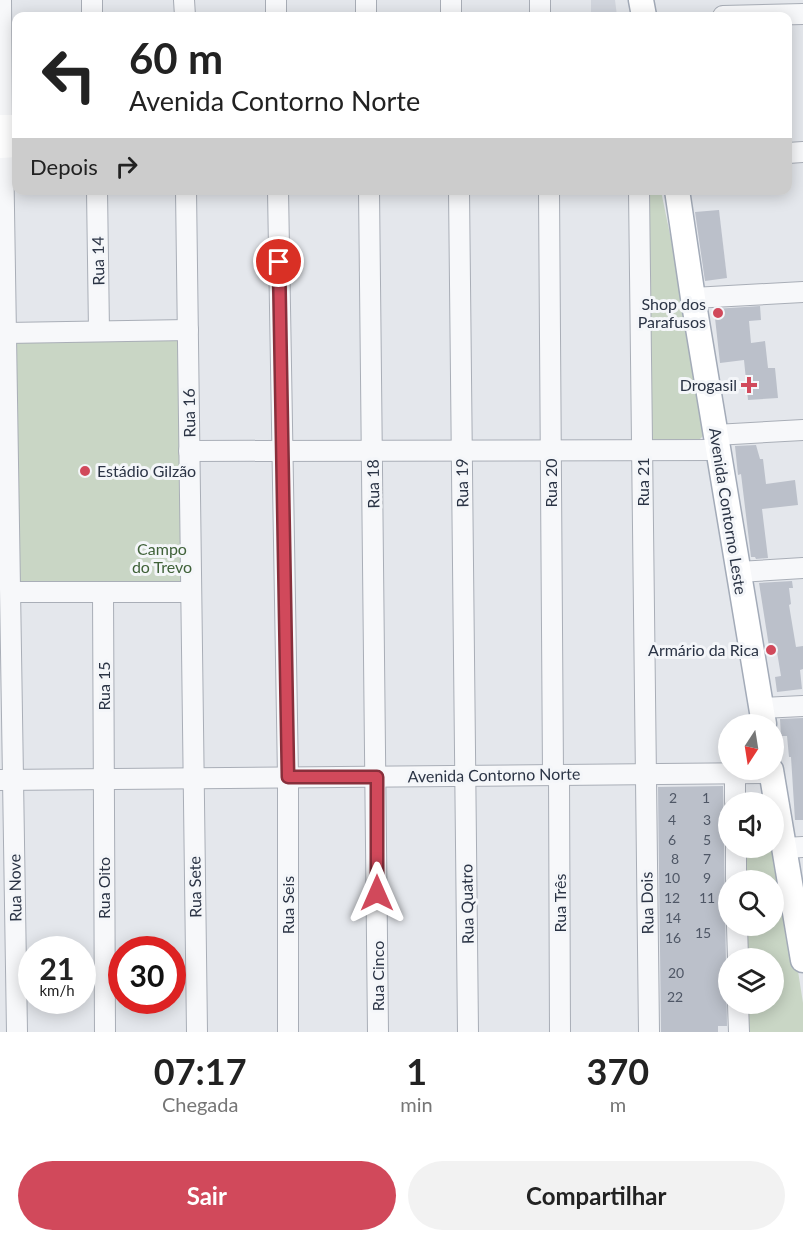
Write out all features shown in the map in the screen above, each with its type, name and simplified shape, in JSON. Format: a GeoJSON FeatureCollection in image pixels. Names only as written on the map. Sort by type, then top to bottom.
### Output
{"type":"FeatureCollection","features":[{"type":"Feature","properties":{"kind":"main road","name":"Avenida Contorno Leste"},"geometry":{"type":"LineString","coordinates":[[667,195],[693,298]]}},
{"type":"Feature","properties":{"kind":"main road","name":"Avenida Contorno Leste"},"geometry":{"type":"LineString","coordinates":[[678,195],[716,443],[762,714]]}},
{"type":"Feature","properties":{"kind":"main road"},"geometry":{"type":"LineString","coordinates":[[774,780],[794,847],[803,960]]}},
{"type":"Feature","properties":{"kind":"street","name":"Rua Nove"},"geometry":{"type":"LineString","coordinates":[[1,0],[6,136],[4,455],[10,592],[7,780],[17,1032]]}},
{"type":"Feature","properties":{"kind":"street","name":"Rua 14"},"geometry":{"type":"LineString","coordinates":[[97,195],[99,331]]}},
{"type":"Feature","properties":{"kind":"street","name":"Rua 16"},"geometry":{"type":"LineString","coordinates":[[186,195],[193,778]]}},
{"type":"Feature","properties":{"kind":"street","name":"Rua Seis"},"geometry":{"type":"LineString","coordinates":[[278,195],[288,777],[288,1032]]}},
{"type":"Feature","properties":{"kind":"street","name":"Rua 18"},"geometry":{"type":"LineString","coordinates":[[369,195],[377,777]]}},
{"type":"Feature","properties":{"kind":"street","name":"Rua 19"},"geometry":{"type":"LineString","coordinates":[[459,195],[465,776]]}},
{"type":"Feature","properties":{"kind":"street","name":"Rua 20"},"geometry":{"type":"LineString","coordinates":[[549,195],[556,775]]}},
{"type":"Feature","properties":{"kind":"street","name":"Rua 21"},"geometry":{"type":"LineString","coordinates":[[639,195],[645,774]]}},
{"type":"Feature","properties":{"kind":"street"},"geometry":{"type":"LineString","coordinates":[[693,298],[803,292]]}},
{"type":"Feature","properties":{"kind":"street"},"geometry":{"type":"LineString","coordinates":[[6,333],[188,330]]}},
{"type":"Feature","properties":{"kind":"street"},"geometry":{"type":"LineString","coordinates":[[189,452],[643,450],[716,443],[803,430]]}},
{"type":"Feature","properties":{"kind":"street"},"geometry":{"type":"LineString","coordinates":[[738,572],[803,568]]}},
{"type":"Feature","properties":{"kind":"street"},"geometry":{"type":"LineString","coordinates":[[10,592],[191,592]]}},
{"type":"Feature","properties":{"kind":"street","name":"Rua 15"},"geometry":{"type":"LineString","coordinates":[[103,592],[104,779]]}},
{"type":"Feature","properties":{"kind":"street"},"geometry":{"type":"LineString","coordinates":[[770,714],[803,706]]}},
{"type":"Feature","properties":{"kind":"street","name":"Avenida Contorno Norte"},"geometry":{"type":"LineString","coordinates":[[7,780],[718,773]]}},
{"type":"Feature","properties":{"kind":"street","name":"Rua Dois"},"geometry":{"type":"LineString","coordinates":[[645,774],[649,1032]]}},
{"type":"Feature","properties":{"kind":"street","name":"Rua Três"},"geometry":{"type":"LineString","coordinates":[[556,775],[560,1032]]}},
{"type":"Feature","properties":{"kind":"street","name":"Rua Quatro"},"geometry":{"type":"LineString","coordinates":[[465,776],[468,1032]]}},
{"type":"Feature","properties":{"kind":"street","name":"Rua Cinco"},"geometry":{"type":"LineString","coordinates":[[377,777],[378,1032]]}},
{"type":"Feature","properties":{"kind":"street","name":"Rua Sete"},"geometry":{"type":"LineString","coordinates":[[193,778],[197,1032]]}},
{"type":"Feature","properties":{"kind":"street","name":"Rua Oito"},"geometry":{"type":"LineString","coordinates":[[104,779],[105,1032]]}},
{"type":"Feature","properties":{"kind":"street"},"geometry":{"type":"LineString","coordinates":[[738,1014],[739,1032]]}},
{"type":"Feature","properties":{"kind":"shaded area"},"geometry":{"type":"Polygon","coordinates":[[[591,0],[615,0],[616,12],[591,12],[591,0]]]}},
{"type":"Feature","properties":{"kind":"green space"},"geometry":{"type":"Polygon","coordinates":[[[644,195],[662,195],[682,293],[706,433],[699,440],[649,440],[644,195]]]}},
{"type":"Feature","properties":{"kind":"green space","name":"Campo do Trevo"},"geometry":{"type":"Polygon","coordinates":[[[12,335],[181,337],[186,583],[15,583],[12,335]]]}},
{"type":"Feature","properties":{"kind":"green space"},"geometry":{"type":"Polygon","coordinates":[[[744,858],[780,858],[782,870],[744,870],[744,858]]]}},
{"type":"Feature","properties":{"kind":"green space"},"geometry":{"type":"Polygon","coordinates":[[[784,882],[803,1003],[803,1032],[745,1032],[745,1014],[784,1014],[784,948],[744,948],[744,936],[784,936],[784,882]]]}},
{"type":"Feature","properties":{"kind":"building"},"geometry":{"type":"Polygon","coordinates":[[[719,210],[727,278],[705,281],[695,212],[719,210]]]}},
{"type":"Feature","properties":{"kind":"building"},"geometry":{"type":"Polygon","coordinates":[[[760,306],[761,320],[749,321],[751,343],[765,341],[768,368],[775,368],[778,398],[748,400],[744,360],[720,363],[714,309],[760,306]]]}},
{"type":"Feature","properties":{"kind":"building"},"geometry":{"type":"Polygon","coordinates":[[[756,445],[760,459],[763,459],[766,484],[795,480],[798,505],[762,509],[768,558],[756,559],[751,557],[741,474],[738,475],[735,446],[756,445]]]}},
{"type":"Feature","properties":{"kind":"building"},"geometry":{"type":"Polygon","coordinates":[[[792,581],[793,588],[789,588],[791,604],[789,605],[796,647],[803,646],[803,669],[800,670],[802,689],[777,692],[775,677],[781,676],[777,652],[770,653],[759,583],[792,581]]]}},
{"type":"Feature","properties":{"kind":"building"},"geometry":{"type":"Polygon","coordinates":[[[803,718],[803,820],[795,820],[791,757],[789,757],[787,736],[784,736],[784,719],[803,718]]]}},
{"type":"Feature","properties":{"kind":"building"},"geometry":{"type":"Polygon","coordinates":[[[723,786],[723,792],[718,792],[718,858],[724,858],[724,870],[718,870],[718,936],[726,936],[726,948],[718,948],[718,1014],[727,1014],[727,1026],[718,1026],[718,1032],[661,1032],[658,787],[723,786]]]}},
{"type":"Feature","properties":{"kind":"place","name":"Shop dos Parafusos"},"geometry":{"type":"Point","coordinates":[718,313]}},
{"type":"Feature","properties":{"kind":"place","name":"Drogasil"},"geometry":{"type":"Point","coordinates":[749,385]}},
{"type":"Feature","properties":{"kind":"place","name":"Estádio Gilzão"},"geometry":{"type":"Point","coordinates":[85,471]}},
{"type":"Feature","properties":{"kind":"place","name":"Armário da Rica"},"geometry":{"type":"Point","coordinates":[771,650]}},
{"type":"Feature","properties":{"kind":"route"},"geometry":{"type":"LineString","coordinates":[[279,262],[288,777],[377,777],[377,893]]}}]}
